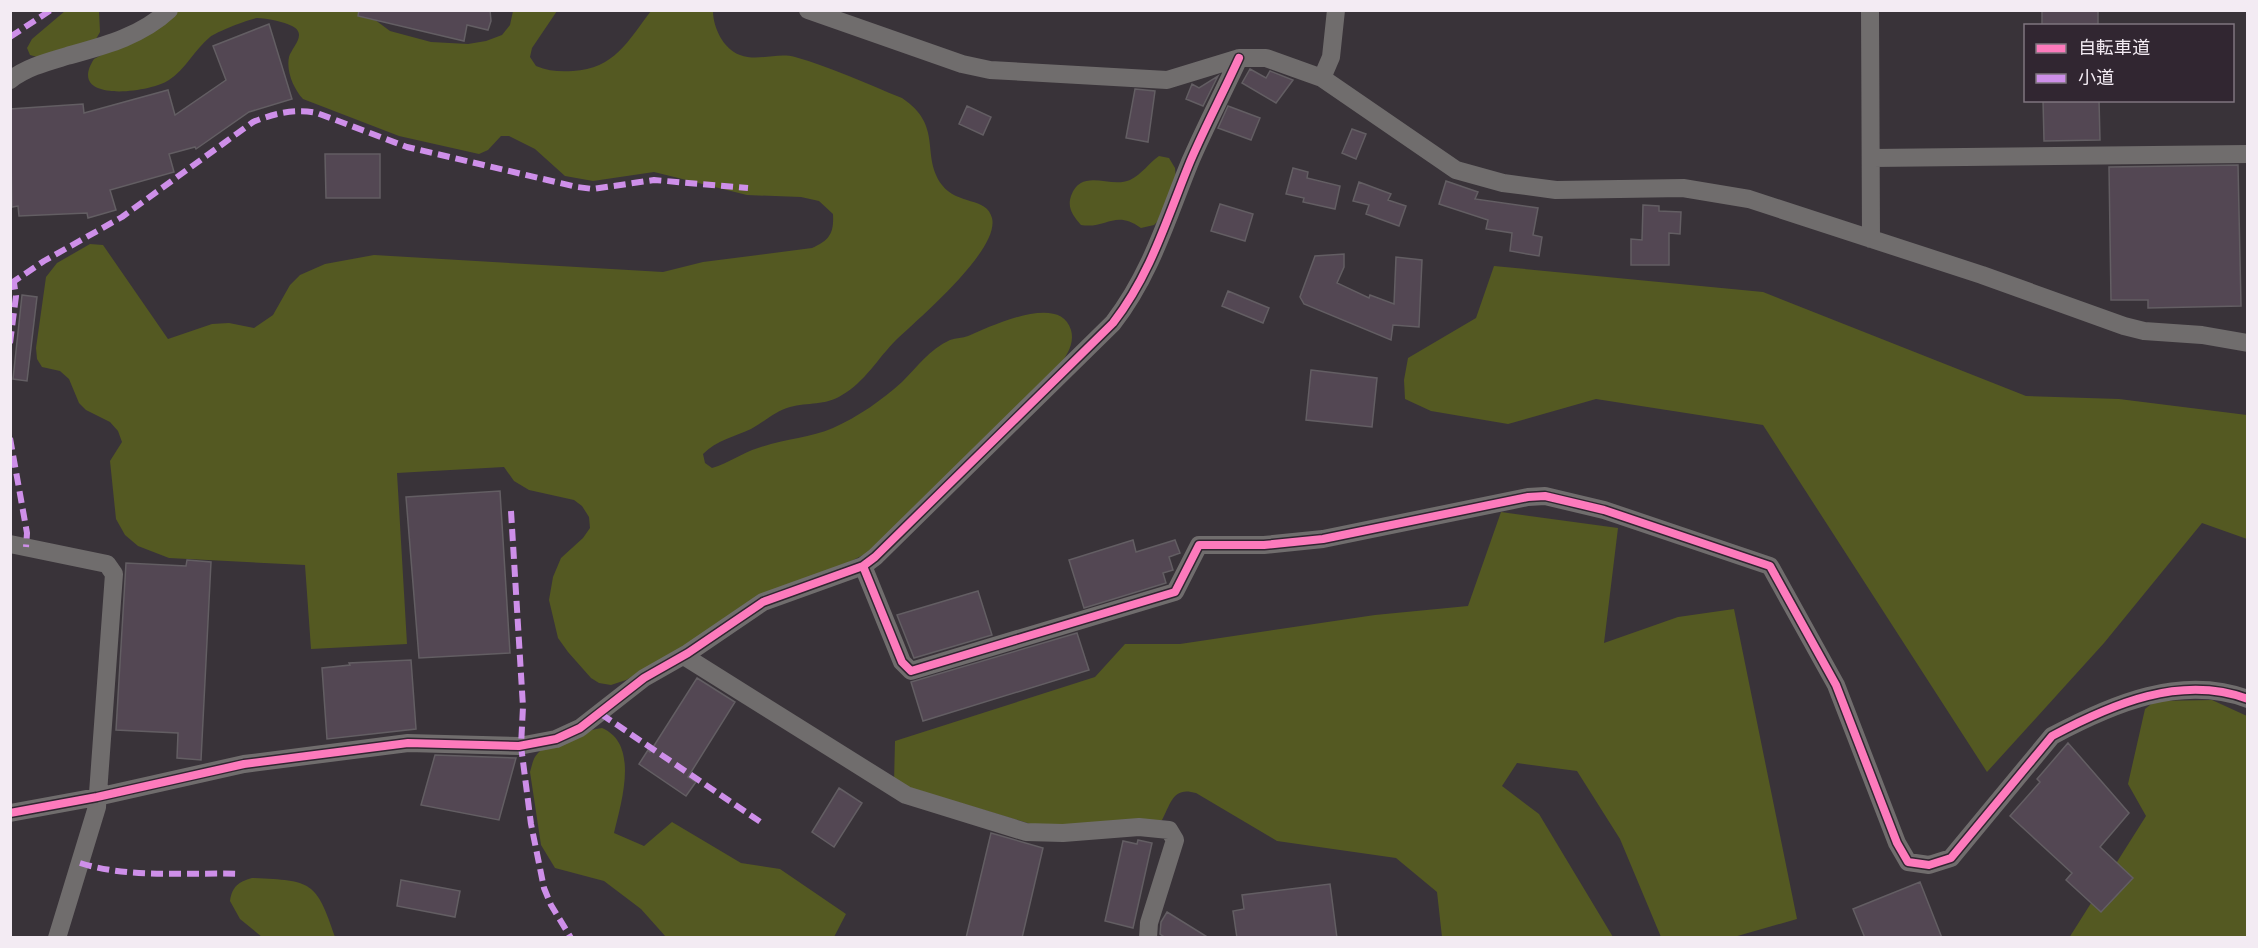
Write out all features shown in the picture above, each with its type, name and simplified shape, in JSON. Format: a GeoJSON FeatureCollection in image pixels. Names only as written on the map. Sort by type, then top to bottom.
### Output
{"type":"FeatureCollection","features":[{"type":"Feature","properties":{"kind":"street"},"geometry":{"type":"LineString","coordinates":[[10,80],[31,67],[126,38],[169,10]]}},
{"type":"Feature","properties":{"kind":"street"},"geometry":{"type":"LineString","coordinates":[[808,10],[962,64],[990,70],[1167,80],[1239,58],[1266,58],[1322,78],[1456,170],[1503,183],[1556,190],[1622,187],[1694,190],[1749,199],[2144,331],[2202,335],[2247,343]]}},
{"type":"Feature","properties":{"kind":"street"},"geometry":{"type":"LineString","coordinates":[[1322,78],[1331,57],[1336,10]]}},
{"type":"Feature","properties":{"kind":"street"},"geometry":{"type":"LineString","coordinates":[[1870,10],[1873,158],[1871,239]]}},
{"type":"Feature","properties":{"kind":"street"},"geometry":{"type":"LineString","coordinates":[[10,813],[98,797],[228,767],[383,745],[433,743],[519,746],[556,739],[580,728],[644,678],[684,656],[763,602],[862,566],[875,557],[1113,323],[1128,303],[1153,260],[1191,162],[1239,58]]}},
{"type":"Feature","properties":{"kind":"street"},"geometry":{"type":"LineString","coordinates":[[1873,158],[2247,154]]}},
{"type":"Feature","properties":{"kind":"street"},"geometry":{"type":"LineString","coordinates":[[862,566],[902,662],[911,671],[1175,592],[1198,545],[1264,546],[1323,539],[1528,497],[1545,496],[1604,510],[1770,566],[1836,685],[1897,843],[1908,862],[1929,866],[1951,858],[2052,736],[2059,732],[2116,706],[2155,693],[2224,690],[2247,699]]}},
{"type":"Feature","properties":{"kind":"street"},"geometry":{"type":"LineString","coordinates":[[10,544],[107,564],[114,574],[97,807],[57,938]]}},
{"type":"Feature","properties":{"kind":"street"},"geometry":{"type":"LineString","coordinates":[[684,656],[906,795],[1026,832],[1063,833],[1139,827],[1169,831],[1175,840],[1149,923],[1148,938]]}},
{"type":"Feature","properties":{"kind":"green space"},"geometry":{"type":"Polygon","coordinates":[[[179,10],[363,11],[390,31],[431,42],[468,44],[502,35],[510,25],[513,11],[557,11],[532,48],[530,57],[536,66],[563,71],[587,69],[610,59],[627,43],[651,11],[713,11],[720,37],[729,48],[740,55],[754,58],[788,56],[808,61],[902,98],[915,109],[923,119],[927,130],[932,163],[942,185],[955,196],[978,204],[989,211],[992,218],[991,232],[983,248],[955,283],[896,340],[850,390],[829,401],[785,409],[751,429],[714,445],[703,454],[705,463],[712,468],[758,448],[815,434],[842,424],[886,395],[930,353],[943,344],[1007,320],[1039,313],[1053,314],[1064,319],[1072,335],[1069,350],[1058,367],[871,551],[697,639],[626,680],[611,685],[599,683],[591,678],[558,638],[549,600],[553,577],[561,558],[583,538],[590,528],[589,517],[582,506],[574,500],[529,490],[514,481],[504,467],[397,473],[407,644],[311,649],[305,565],[169,558],[138,546],[125,535],[116,519],[110,461],[122,442],[118,431],[110,422],[86,410],[79,403],[69,379],[60,371],[42,367],[37,359],[36,348],[46,277],[57,263],[90,244],[103,245],[168,339],[212,324],[229,323],[254,328],[273,315],[290,285],[300,275],[325,264],[374,255],[663,272],[703,262],[812,248],[830,235],[833,214],[819,201],[801,197],[747,195],[654,172],[593,181],[565,176],[535,149],[509,136],[501,136],[488,150],[479,154],[399,136],[303,99],[294,85],[288,63],[298,41],[299,33],[292,26],[270,19],[253,19],[213,35],[175,76],[159,85],[145,89],[114,91],[100,89],[91,83],[88,73],[94,59],[170,19],[179,10]]]}},
{"type":"Feature","properties":{"kind":"green space"},"geometry":{"type":"Polygon","coordinates":[[[65,11],[99,11],[100,32],[96,39],[37,57],[30,55],[27,48],[32,39],[65,11]]]}},
{"type":"Feature","properties":{"kind":"green space"},"geometry":{"type":"Polygon","coordinates":[[[1159,156],[1169,158],[1175,168],[1176,179],[1162,217],[1154,225],[1141,228],[1124,220],[1117,220],[1081,225],[1070,208],[1071,196],[1076,187],[1089,181],[1122,182],[1130,180],[1159,156]]]}},
{"type":"Feature","properties":{"kind":"green space"},"geometry":{"type":"Polygon","coordinates":[[[1494,266],[1763,292],[2026,396],[2119,399],[2247,415],[2247,539],[2202,523],[2104,643],[1987,772],[1763,425],[1596,399],[1508,424],[1431,411],[1405,399],[1404,380],[1408,358],[1476,318],[1494,266]]]}},
{"type":"Feature","properties":{"kind":"green space"},"geometry":{"type":"Polygon","coordinates":[[[1501,512],[1618,528],[1604,643],[1678,617],[1734,609],[1797,919],[1734,937],[1661,937],[1620,839],[1577,771],[1517,763],[1502,786],[1539,814],[1613,937],[1442,937],[1437,892],[1396,858],[1277,841],[1196,793],[1188,791],[1174,798],[1162,820],[1044,828],[894,783],[895,741],[1095,677],[1125,644],[1180,644],[1375,615],[1468,606],[1501,512]]]}},
{"type":"Feature","properties":{"kind":"green space"},"geometry":{"type":"Polygon","coordinates":[[[2212,700],[2247,716],[2247,937],[2069,938],[2146,816],[2128,784],[2145,709],[2155,701],[2212,700]]]}},
{"type":"Feature","properties":{"kind":"green space"},"geometry":{"type":"Polygon","coordinates":[[[602,728],[614,736],[621,747],[624,760],[623,791],[614,833],[644,846],[672,822],[741,863],[780,869],[846,914],[834,937],[666,937],[641,909],[604,881],[555,868],[541,845],[530,772],[533,762],[538,753],[550,745],[602,728]]]}},
{"type":"Feature","properties":{"kind":"green space"},"geometry":{"type":"Polygon","coordinates":[[[252,878],[287,880],[308,887],[322,904],[335,937],[262,937],[240,919],[230,901],[232,892],[237,886],[252,878]]]}},
{"type":"Feature","properties":{"kind":"building"},"geometry":{"type":"Polygon","coordinates":[[[359,10],[490,10],[491,21],[488,30],[467,25],[464,41],[358,16],[359,10]]]}},
{"type":"Feature","properties":{"kind":"building"},"geometry":{"type":"Polygon","coordinates":[[[2042,10],[2098,10],[2098,24],[2042,24],[2042,10]]]}},
{"type":"Feature","properties":{"kind":"building"},"geometry":{"type":"Polygon","coordinates":[[[269,24],[292,99],[249,112],[196,149],[195,147],[169,154],[174,172],[110,190],[116,210],[88,218],[87,213],[19,216],[18,206],[12,207],[10,109],[83,104],[84,113],[168,90],[175,115],[226,80],[213,46],[269,24]]]}},
{"type":"Feature","properties":{"kind":"building"},"geometry":{"type":"Polygon","coordinates":[[[1250,69],[1266,78],[1270,71],[1293,80],[1276,103],[1242,83],[1250,69]]]}},
{"type":"Feature","properties":{"kind":"building"},"geometry":{"type":"Polygon","coordinates":[[[1218,76],[1203,106],[1186,99],[1192,84],[1199,88],[1218,76]]]}},
{"type":"Feature","properties":{"kind":"building"},"geometry":{"type":"Polygon","coordinates":[[[1135,89],[1155,91],[1148,142],[1126,138],[1135,89]]]}},
{"type":"Feature","properties":{"kind":"building"},"geometry":{"type":"Polygon","coordinates":[[[2043,102],[2099,102],[2100,140],[2044,141],[2043,102]]]}},
{"type":"Feature","properties":{"kind":"building"},"geometry":{"type":"Polygon","coordinates":[[[967,106],[991,117],[983,135],[959,124],[967,106]]]}},
{"type":"Feature","properties":{"kind":"building"},"geometry":{"type":"Polygon","coordinates":[[[1228,106],[1260,118],[1251,140],[1218,128],[1228,106]]]}},
{"type":"Feature","properties":{"kind":"building"},"geometry":{"type":"Polygon","coordinates":[[[1352,129],[1366,134],[1356,159],[1342,153],[1352,129]]]}},
{"type":"Feature","properties":{"kind":"building"},"geometry":{"type":"Polygon","coordinates":[[[325,154],[380,154],[380,198],[326,198],[325,154]]]}},
{"type":"Feature","properties":{"kind":"building"},"geometry":{"type":"Polygon","coordinates":[[[2238,165],[2241,306],[2148,308],[2148,300],[2111,300],[2109,167],[2238,165]]]}},
{"type":"Feature","properties":{"kind":"building"},"geometry":{"type":"Polygon","coordinates":[[[1293,168],[1308,172],[1307,178],[1340,186],[1335,209],[1303,202],[1304,198],[1286,194],[1293,168]]]}},
{"type":"Feature","properties":{"kind":"building"},"geometry":{"type":"Polygon","coordinates":[[[1446,181],[1478,192],[1475,199],[1538,208],[1533,235],[1542,237],[1539,256],[1510,251],[1512,233],[1486,229],[1488,220],[1439,204],[1446,181]]]}},
{"type":"Feature","properties":{"kind":"building"},"geometry":{"type":"Polygon","coordinates":[[[1359,182],[1391,194],[1388,200],[1406,206],[1399,226],[1366,214],[1369,205],[1353,201],[1359,182]]]}},
{"type":"Feature","properties":{"kind":"building"},"geometry":{"type":"Polygon","coordinates":[[[1220,204],[1253,214],[1245,241],[1211,231],[1220,204]]]}},
{"type":"Feature","properties":{"kind":"building"},"geometry":{"type":"Polygon","coordinates":[[[1643,205],[1659,206],[1659,211],[1681,212],[1680,234],[1669,233],[1669,265],[1631,265],[1631,239],[1642,240],[1643,205]]]}},
{"type":"Feature","properties":{"kind":"building"},"geometry":{"type":"Polygon","coordinates":[[[1344,254],[1344,267],[1337,283],[1369,298],[1370,295],[1394,304],[1396,257],[1422,260],[1419,327],[1393,325],[1391,340],[1304,304],[1300,297],[1315,256],[1344,254]]]}},
{"type":"Feature","properties":{"kind":"building"},"geometry":{"type":"Polygon","coordinates":[[[1228,291],[1269,308],[1263,323],[1222,306],[1228,291]]]}},
{"type":"Feature","properties":{"kind":"building"},"geometry":{"type":"Polygon","coordinates":[[[22,295],[37,297],[27,381],[13,379],[22,295]]]}},
{"type":"Feature","properties":{"kind":"building"},"geometry":{"type":"Polygon","coordinates":[[[1311,370],[1377,378],[1372,427],[1306,420],[1311,370]]]}},
{"type":"Feature","properties":{"kind":"building"},"geometry":{"type":"Polygon","coordinates":[[[500,491],[510,653],[419,658],[406,497],[500,491]]]}},
{"type":"Feature","properties":{"kind":"building"},"geometry":{"type":"Polygon","coordinates":[[[1133,540],[1136,552],[1175,540],[1180,553],[1169,557],[1173,570],[1163,573],[1166,583],[1084,608],[1069,560],[1133,540]]]}},
{"type":"Feature","properties":{"kind":"building"},"geometry":{"type":"Polygon","coordinates":[[[187,560],[211,562],[201,760],[177,758],[178,733],[116,730],[126,563],[186,566],[187,560]]]}},
{"type":"Feature","properties":{"kind":"building"},"geometry":{"type":"Polygon","coordinates":[[[978,591],[992,635],[914,658],[897,615],[978,591]]]}},
{"type":"Feature","properties":{"kind":"building"},"geometry":{"type":"Polygon","coordinates":[[[1077,633],[1089,670],[923,721],[911,682],[1077,633]]]}},
{"type":"Feature","properties":{"kind":"building"},"geometry":{"type":"Polygon","coordinates":[[[411,660],[416,729],[327,739],[322,668],[350,665],[349,663],[411,660]]]}},
{"type":"Feature","properties":{"kind":"building"},"geometry":{"type":"Polygon","coordinates":[[[697,678],[735,702],[688,777],[696,782],[686,796],[639,764],[648,750],[650,752],[697,678]]]}},
{"type":"Feature","properties":{"kind":"building"},"geometry":{"type":"Polygon","coordinates":[[[2068,743],[2129,813],[2100,847],[2133,878],[2101,912],[2066,880],[2072,873],[2010,816],[2040,782],[2037,779],[2068,743]]]}},
{"type":"Feature","properties":{"kind":"building"},"geometry":{"type":"Polygon","coordinates":[[[435,755],[516,758],[499,820],[421,805],[435,755]]]}},
{"type":"Feature","properties":{"kind":"building"},"geometry":{"type":"Polygon","coordinates":[[[839,788],[862,803],[834,847],[812,832],[839,788]]]}},
{"type":"Feature","properties":{"kind":"building"},"geometry":{"type":"Polygon","coordinates":[[[991,833],[1043,848],[1022,938],[966,938],[991,833]]]}},
{"type":"Feature","properties":{"kind":"building"},"geometry":{"type":"Polygon","coordinates":[[[1138,840],[1152,843],[1133,928],[1105,921],[1123,841],[1137,844],[1138,840]]]}},
{"type":"Feature","properties":{"kind":"building"},"geometry":{"type":"Polygon","coordinates":[[[401,880],[460,891],[455,917],[397,906],[401,880]]]}},
{"type":"Feature","properties":{"kind":"building"},"geometry":{"type":"Polygon","coordinates":[[[1920,882],[1942,938],[1865,938],[1853,909],[1920,882]]]}},
{"type":"Feature","properties":{"kind":"building"},"geometry":{"type":"Polygon","coordinates":[[[1330,884],[1337,938],[1237,938],[1233,911],[1244,909],[1242,895],[1330,884]]]}},
{"type":"Feature","properties":{"kind":"building"},"geometry":{"type":"Polygon","coordinates":[[[1167,912],[1209,938],[1166,938],[1160,934],[1161,922],[1167,912]]]}},
{"type":"Feature","properties":{"kind":"marked path"},"geometry":{"type":"LineString","coordinates":[[10,37],[51,10]]}},
{"type":"Feature","properties":{"kind":"marked path"},"geometry":{"type":"LineString","coordinates":[[10,284],[44,261],[122,217],[253,122],[276,114],[317,113],[407,147],[577,187],[593,189],[654,180],[748,188]]}},
{"type":"Feature","properties":{"kind":"marked path"},"geometry":{"type":"LineString","coordinates":[[10,343],[16,296],[14,283]]}},
{"type":"Feature","properties":{"kind":"marked path"},"geometry":{"type":"LineString","coordinates":[[10,438],[27,533],[26,547]]}},
{"type":"Feature","properties":{"kind":"marked path"},"geometry":{"type":"LineString","coordinates":[[511,511],[523,707],[521,746],[531,824],[544,888],[551,905],[571,938]]}},
{"type":"Feature","properties":{"kind":"marked path"},"geometry":{"type":"LineString","coordinates":[[601,714],[762,823]]}},
{"type":"Feature","properties":{"kind":"marked path"},"geometry":{"type":"LineString","coordinates":[[80,863],[139,873],[241,874]]}},
{"type":"Feature","properties":{"kind":"cycle path"},"geometry":{"type":"LineString","coordinates":[[10,813],[97,797],[244,764],[408,743],[519,746],[556,739],[580,728],[644,678],[688,653],[763,602],[863,566],[875,557],[1113,323],[1148,265],[1190,162],[1239,58]]}},
{"type":"Feature","properties":{"kind":"cycle path"},"geometry":{"type":"LineString","coordinates":[[863,566],[902,662],[911,671],[1175,592],[1199,545],[1264,545],[1323,539],[1528,497],[1545,496],[1604,510],[1770,566],[1836,685],[1897,843],[1908,862],[1929,865],[1951,858],[2052,736],[2075,724],[2123,704],[2172,691],[2223,692],[2248,699]]}}]}
